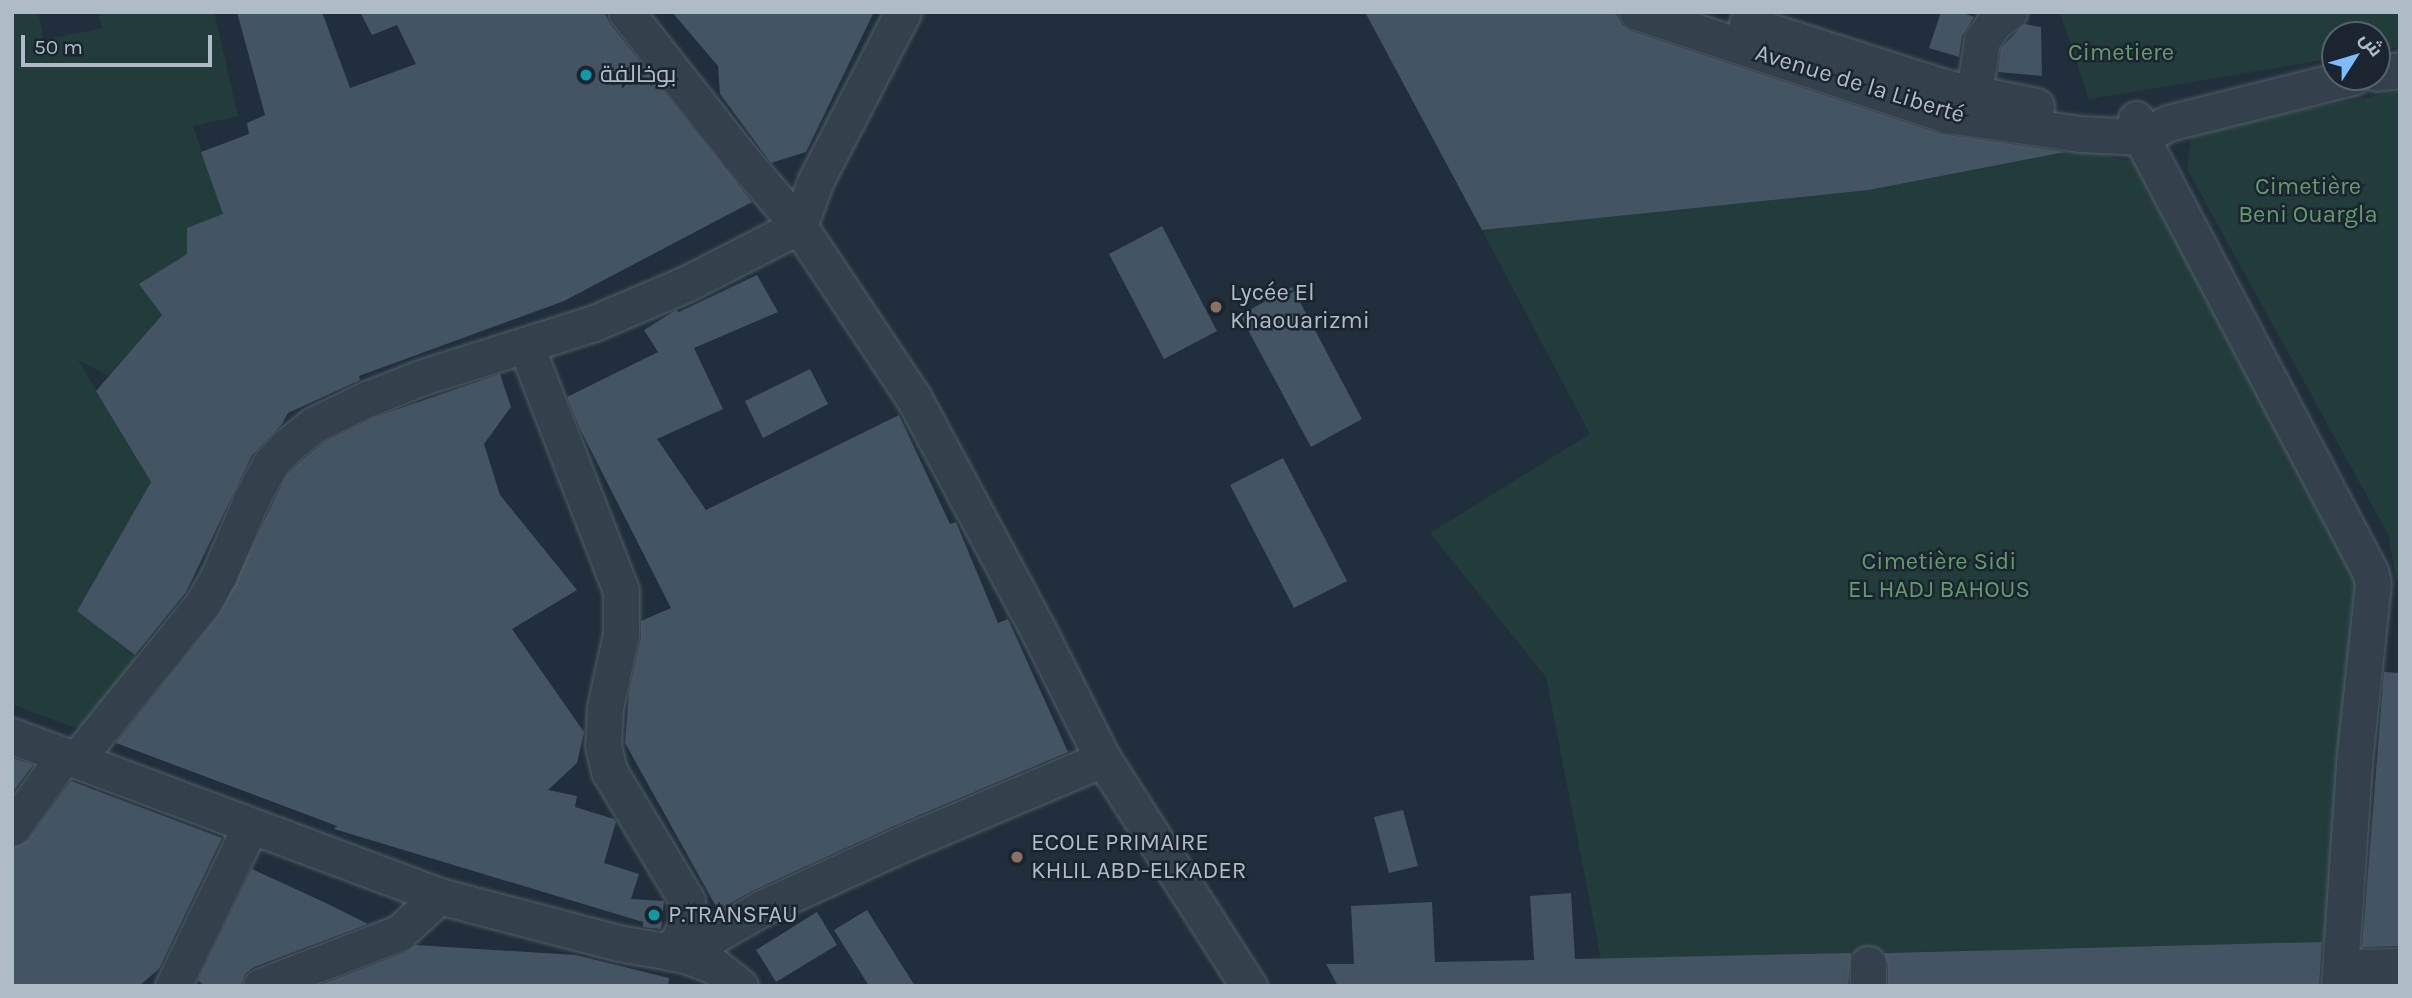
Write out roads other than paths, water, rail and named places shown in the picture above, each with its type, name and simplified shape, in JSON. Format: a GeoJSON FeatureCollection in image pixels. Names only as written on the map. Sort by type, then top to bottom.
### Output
{"type":"FeatureCollection","features":[{"type":"Feature","properties":{"kind":"street"},"geometry":{"type":"LineString","coordinates":[[626,12],[740,157],[799,226],[913,397],[1037,628],[1103,759],[1248,986]]}},
{"type":"Feature","properties":{"kind":"street"},"geometry":{"type":"LineString","coordinates":[[12,828],[203,603],[219,575],[252,498],[270,464],[288,444],[315,424],[367,398],[635,307],[799,226],[816,180],[903,12]]}},
{"type":"Feature","properties":{"kind":"street","name":"Avenue de la Liberté"},"geometry":{"type":"LineString","coordinates":[[1637,12],[1729,22],[1974,94],[2148,126]]}},
{"type":"Feature","properties":{"kind":"street"},"geometry":{"type":"LineString","coordinates":[[1974,94],[1982,40],[1997,15]]}},
{"type":"Feature","properties":{"kind":"street","name":"Avenue de la Liberté"},"geometry":{"type":"LineString","coordinates":[[1729,22],[1947,115],[2081,134],[2148,126],[2321,85]]}},
{"type":"Feature","properties":{"kind":"street"},"geometry":{"type":"LineString","coordinates":[[2148,126],[2370,571],[2373,583],[2354,765],[2340,976],[2400,966]]}},
{"type":"Feature","properties":{"kind":"street"},"geometry":{"type":"LineString","coordinates":[[526,346],[621,591],[621,635],[605,708],[603,745],[609,771],[687,901],[688,923],[677,953]]}},
{"type":"Feature","properties":{"kind":"street"},"geometry":{"type":"LineString","coordinates":[[12,736],[439,896],[618,943],[677,953],[713,965],[740,986]]}},
{"type":"Feature","properties":{"kind":"street"},"geometry":{"type":"LineString","coordinates":[[677,953],[762,908],[904,843],[1103,759]]}},
{"type":"Feature","properties":{"kind":"street"},"geometry":{"type":"LineString","coordinates":[[173,986],[250,827]]}},
{"type":"Feature","properties":{"kind":"street"},"geometry":{"type":"LineString","coordinates":[[261,986],[398,933],[418,919],[439,896]]}},
{"type":"Feature","properties":{"kind":"place","name":"بوخالفة"},"geometry":{"type":"Point","coordinates":[586,75]}},
{"type":"Feature","properties":{"kind":"place","name":"Lycée El Khaouarizmi"},"geometry":{"type":"Point","coordinates":[1216,307]}},
{"type":"Feature","properties":{"kind":"place","name":"ECOLE PRIMAIRE KHLIL ABD-ELKADER"},"geometry":{"type":"Point","coordinates":[1017,857]}},
{"type":"Feature","properties":{"kind":"place","name":"P.TRANSFAU"},"geometry":{"type":"Point","coordinates":[654,915]}},
{"type":"Feature","properties":{"kind":"park label","name":"Cimetiere"},"geometry":{"type":"Point","coordinates":[2121,53]}},
{"type":"Feature","properties":{"kind":"park label","name":"Cimetière Beni Ouargla"},"geometry":{"type":"Point","coordinates":[2308,201]}},
{"type":"Feature","properties":{"kind":"park label","name":"Cimetière Sidi EL HADJ BAHOUS"},"geometry":{"type":"Point","coordinates":[1939,576]}}]}
